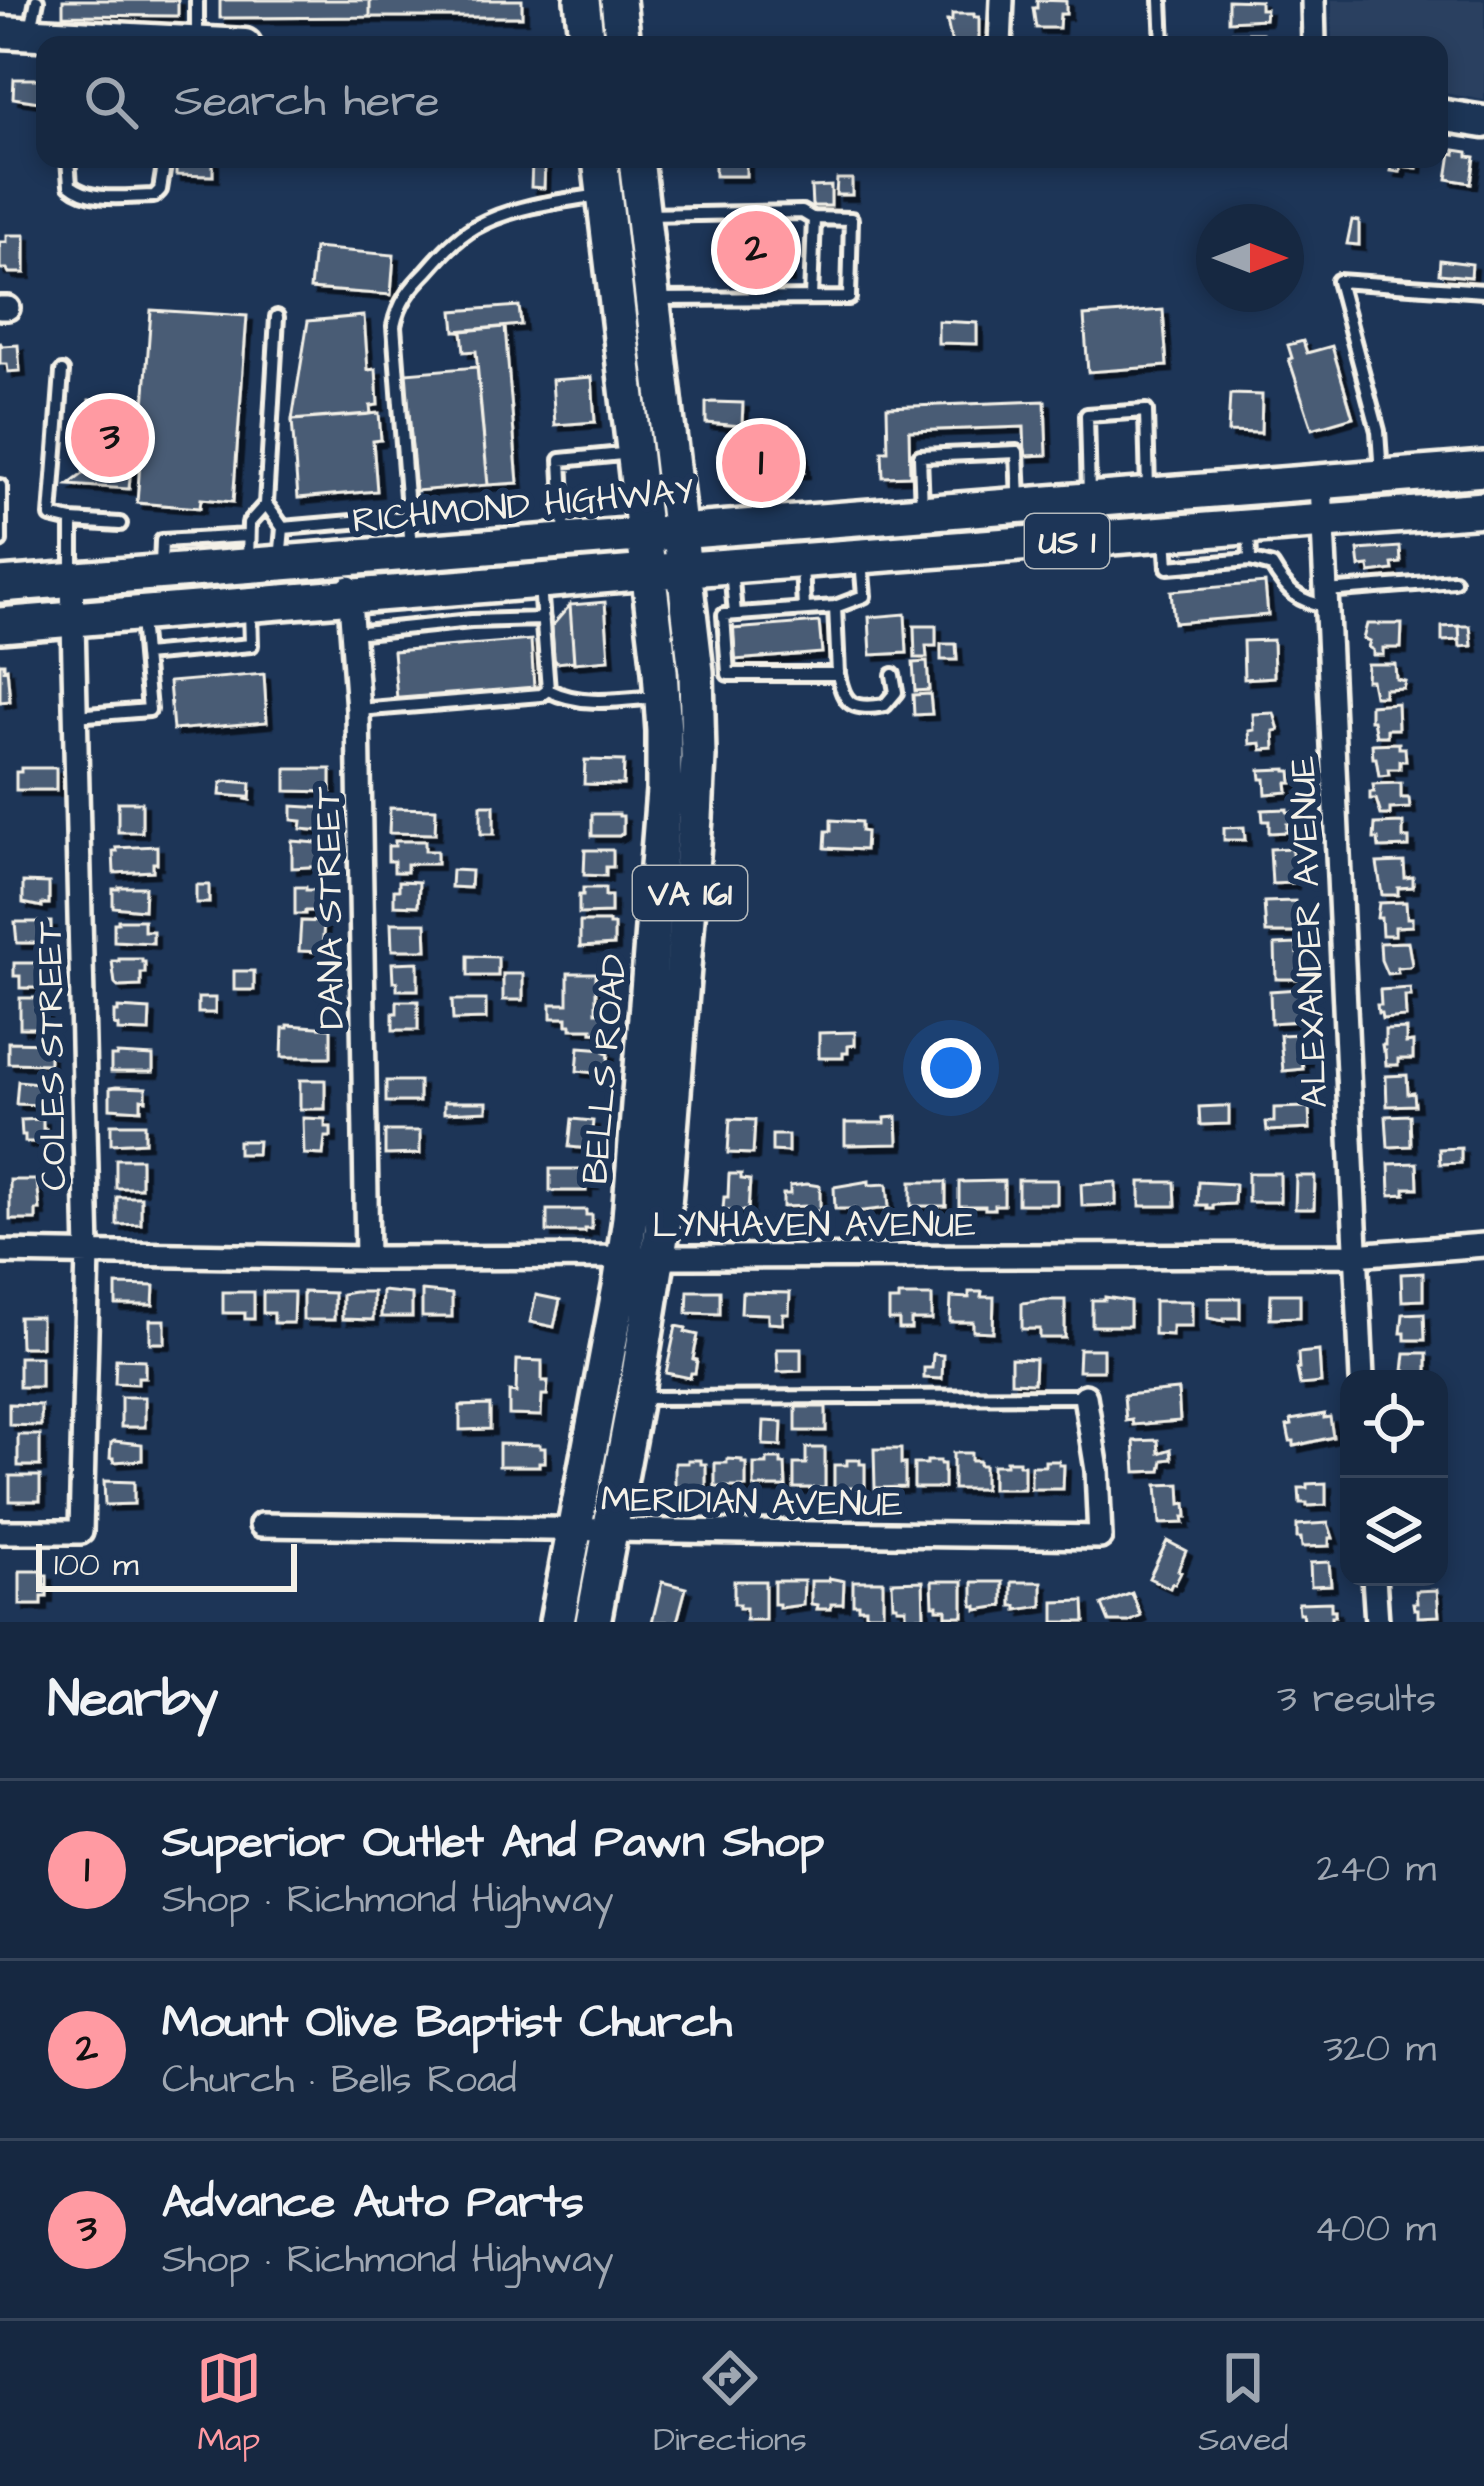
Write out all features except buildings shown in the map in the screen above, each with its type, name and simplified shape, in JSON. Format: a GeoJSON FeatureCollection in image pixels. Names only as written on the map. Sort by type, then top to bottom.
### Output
{"type":"FeatureCollection","features":[{"type":"Feature","properties":{"kind":"main road"},"geometry":{"type":"LineString","coordinates":[[582,0],[585,36]]}},
{"type":"Feature","properties":{"kind":"main road"},"geometry":{"type":"LineString","coordinates":[[618,0],[622,36]]}},
{"type":"Feature","properties":{"kind":"main road","name":"BELLS ROAD"},"geometry":{"type":"LineString","coordinates":[[601,168],[662,697],[671,927]]}},
{"type":"Feature","properties":{"kind":"main road","name":"BELLS ROAD"},"geometry":{"type":"LineString","coordinates":[[592,1622],[635,1398],[642,1256],[671,927],[712,675],[684,570],[637,168]]}},
{"type":"Feature","properties":{"kind":"main road","name":"RICHMOND HIGHWAY"},"geometry":{"type":"LineString","coordinates":[[0,585],[161,572],[259,555],[347,558],[1484,469]]}},
{"type":"Feature","properties":{"kind":"main road","name":"US 1"},"geometry":{"type":"LineString","coordinates":[[0,625],[1166,533],[1250,543],[1323,521],[1484,509]]}},
{"type":"Feature","properties":{"kind":"main road","name":"BELLS ROAD"},"geometry":{"type":"LineString","coordinates":[[557,1622],[574,1530],[642,1256]]}},
{"type":"Feature","properties":{"kind":"street"},"geometry":{"type":"LineString","coordinates":[[1000,36],[1002,0]]}},
{"type":"Feature","properties":{"kind":"street"},"geometry":{"type":"LineString","coordinates":[[1313,0],[1314,36]]}},
{"type":"Feature","properties":{"kind":"street"},"geometry":{"type":"LineString","coordinates":[[1448,116],[1484,122]]}},
{"type":"Feature","properties":{"kind":"street","name":"ALEXANDER AVENUE"},"geometry":{"type":"LineString","coordinates":[[1321,482],[1361,1370]]}},
{"type":"Feature","properties":{"kind":"street","name":"DANA STREET"},"geometry":{"type":"LineString","coordinates":[[347,558],[358,710],[367,1258]]}},
{"type":"Feature","properties":{"kind":"street","name":"COLES STREET"},"geometry":{"type":"LineString","coordinates":[[0,1532],[81,1532],[88,1253],[72,579]]}},
{"type":"Feature","properties":{"kind":"street","name":"LYNHAVEN AVENUE"},"geometry":{"type":"LineString","coordinates":[[0,1252],[367,1258],[1354,1255],[1484,1245]]}},
{"type":"Feature","properties":{"kind":"street","name":"MERIDIAN AVENUE"},"geometry":{"type":"LineString","coordinates":[[261,1525],[1100,1537],[1097,1470],[1085,1396]]}},
{"type":"Feature","properties":{"kind":"street"},"geometry":{"type":"LineString","coordinates":[[1375,1586],[1377,1622]]}},
{"type":"Feature","properties":{"kind":"lane"},"geometry":{"type":"LineString","coordinates":[[15,33],[37,0]]}},
{"type":"Feature","properties":{"kind":"lane"},"geometry":{"type":"LineString","coordinates":[[186,36],[197,0]]}},
{"type":"Feature","properties":{"kind":"lane"},"geometry":{"type":"LineString","coordinates":[[1161,0],[1163,36]]}},
{"type":"Feature","properties":{"kind":"lane"},"geometry":{"type":"LineString","coordinates":[[69,168],[70,185],[96,196],[154,196],[160,190],[164,168]]}},
{"type":"Feature","properties":{"kind":"lane"},"geometry":{"type":"LineString","coordinates":[[411,552],[394,326],[398,306],[452,244],[474,227],[527,208],[604,194]]}},
{"type":"Feature","properties":{"kind":"lane"},"geometry":{"type":"LineString","coordinates":[[642,215],[802,212],[814,218],[851,219],[849,298],[652,299]]}},
{"type":"Feature","properties":{"kind":"lane"},"geometry":{"type":"LineString","coordinates":[[812,298],[814,218]]}},
{"type":"Feature","properties":{"kind":"lane"},"geometry":{"type":"LineString","coordinates":[[1381,476],[1378,431],[1338,281],[1484,291]]}},
{"type":"Feature","properties":{"kind":"lane"},"geometry":{"type":"LineString","coordinates":[[259,555],[249,523],[266,504],[277,317]]}},
{"type":"Feature","properties":{"kind":"lane"},"geometry":{"type":"LineString","coordinates":[[62,372],[51,516],[121,524]]}},
{"type":"Feature","properties":{"kind":"lane"},"geometry":{"type":"LineString","coordinates":[[1089,500],[1087,415],[1146,411],[1148,495]]}},
{"type":"Feature","properties":{"kind":"lane"},"geometry":{"type":"LineString","coordinates":[[922,512],[920,456],[1017,452],[1019,505]]}},
{"type":"Feature","properties":{"kind":"lane"},"geometry":{"type":"LineString","coordinates":[[566,540],[561,460],[635,453]]}},
{"type":"Feature","properties":{"kind":"lane"},"geometry":{"type":"LineString","coordinates":[[0,486],[0,542]]}},
{"type":"Feature","properties":{"kind":"lane"},"geometry":{"type":"LineString","coordinates":[[266,504],[283,528]]}},
{"type":"Feature","properties":{"kind":"lane"},"geometry":{"type":"LineString","coordinates":[[259,555],[283,528],[409,517]]}},
{"type":"Feature","properties":{"kind":"lane"},"geometry":{"type":"LineString","coordinates":[[72,521],[72,579]]}},
{"type":"Feature","properties":{"kind":"lane"},"geometry":{"type":"LineString","coordinates":[[1250,543],[1295,597],[1326,598],[1454,581]]}},
{"type":"Feature","properties":{"kind":"lane"},"geometry":{"type":"LineString","coordinates":[[838,674],[712,675],[724,615],[835,607],[864,596],[861,556]]}},
{"type":"Feature","properties":{"kind":"lane"},"geometry":{"type":"LineString","coordinates":[[802,561],[804,609]]}},
{"type":"Feature","properties":{"kind":"lane"},"geometry":{"type":"LineString","coordinates":[[731,566],[735,614]]}},
{"type":"Feature","properties":{"kind":"lane"},"geometry":{"type":"LineString","coordinates":[[540,582],[548,690]]}},
{"type":"Feature","properties":{"kind":"lane"},"geometry":{"type":"LineString","coordinates":[[497,585],[500,620]]}},
{"type":"Feature","properties":{"kind":"lane"},"geometry":{"type":"LineString","coordinates":[[145,655],[251,645],[250,606]]}},
{"type":"Feature","properties":{"kind":"lane"},"geometry":{"type":"LineString","coordinates":[[835,607],[842,696],[854,706],[885,705],[896,692],[893,675]]}},
{"type":"Feature","properties":{"kind":"lane"},"geometry":{"type":"LineString","coordinates":[[75,716],[148,710],[141,614]]}},
{"type":"Feature","properties":{"kind":"lane"},"geometry":{"type":"LineString","coordinates":[[352,633],[543,619]]}},
{"type":"Feature","properties":{"kind":"lane"},"geometry":{"type":"LineString","coordinates":[[548,690],[565,699],[584,701],[662,697]]}},
{"type":"Feature","properties":{"kind":"lane"},"geometry":{"type":"LineString","coordinates":[[358,710],[541,695],[548,690]]}},
{"type":"Feature","properties":{"kind":"lane"},"geometry":{"type":"LineString","coordinates":[[635,1398],[1085,1396]]}},
{"type":"Feature","properties":{"kind":"shaded area"},"geometry":{"type":"Polygon","coordinates":[[[1332,0],[1484,0],[1484,100],[1448,94],[1448,36],[1332,36],[1332,0]]]}},
{"type":"Feature","properties":{"kind":"place","name":"Mount Olive Baptist Church"},"geometry":{"type":"Point","coordinates":[756,250]}},
{"type":"Feature","properties":{"kind":"place","name":"Advance Auto Parts"},"geometry":{"type":"Point","coordinates":[110,438]}},
{"type":"Feature","properties":{"kind":"place","name":"Superior Outlet And Pawn Shop"},"geometry":{"type":"Point","coordinates":[761,463]}}]}
